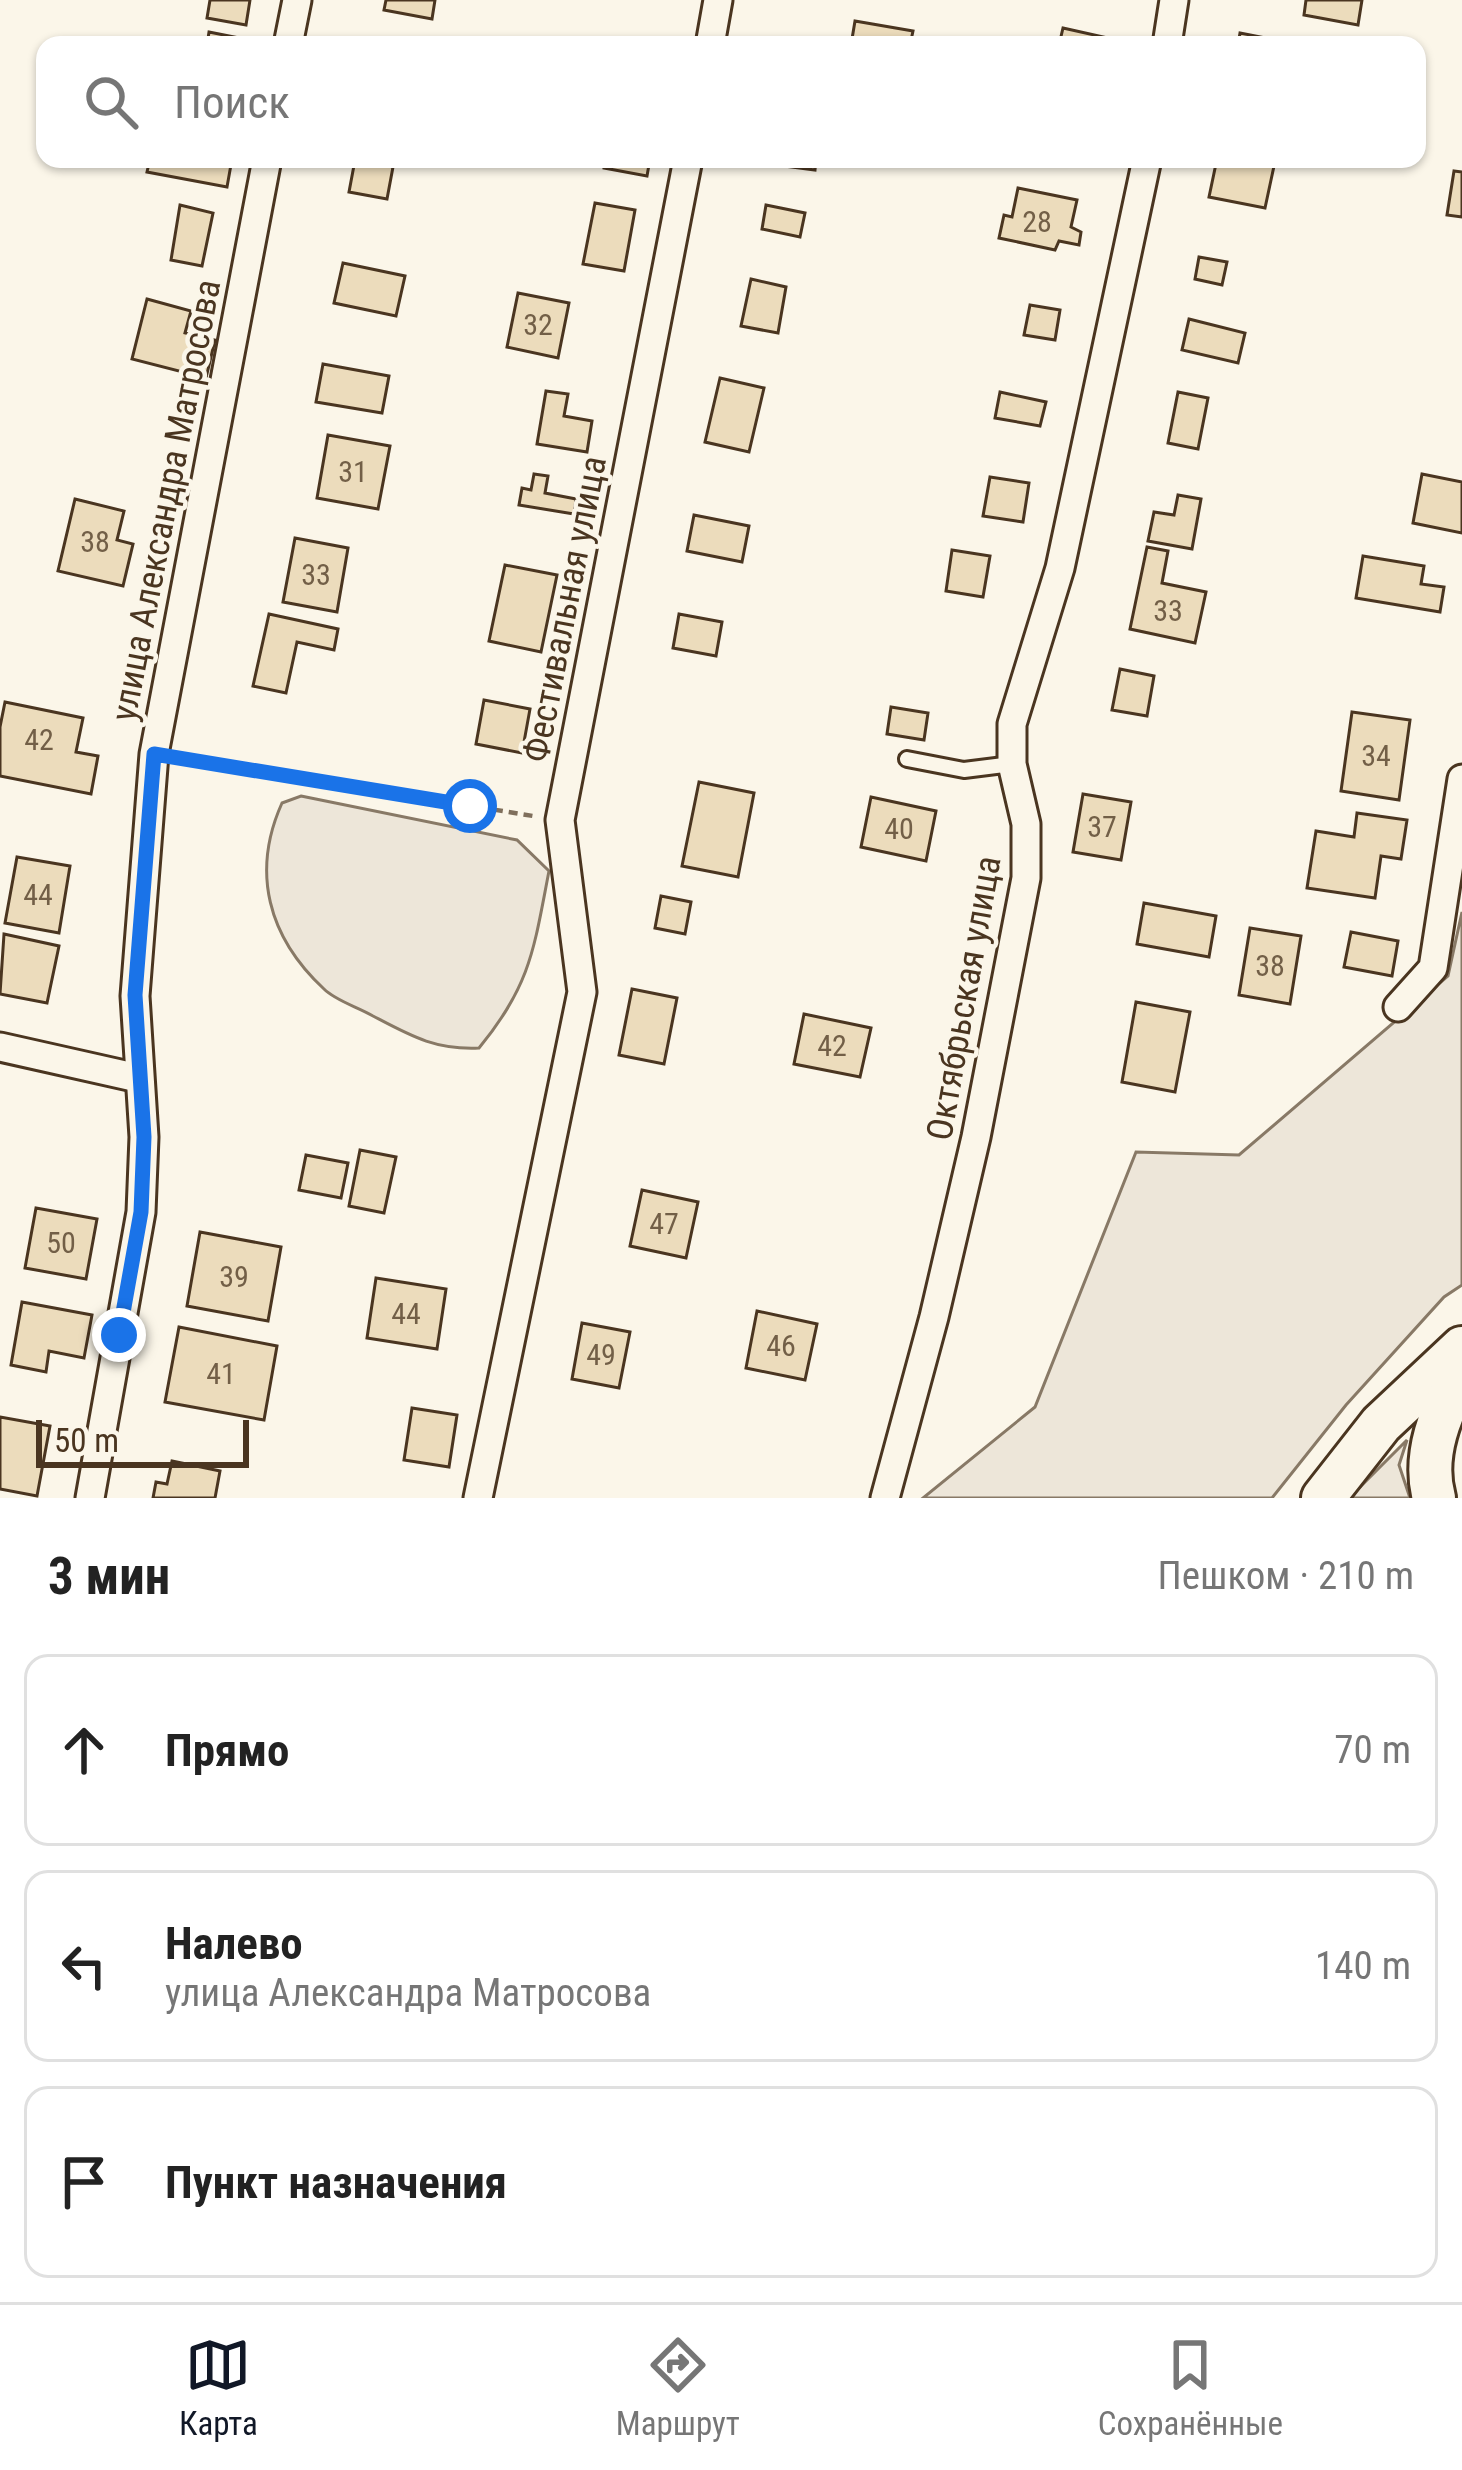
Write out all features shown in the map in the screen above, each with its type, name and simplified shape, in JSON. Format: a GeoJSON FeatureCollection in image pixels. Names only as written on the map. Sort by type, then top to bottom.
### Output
{"type":"FeatureCollection","features":[{"type":"Feature","properties":{"kind":"main road"},"geometry":{"type":"LineString","coordinates":[[1323,1498],[1381,1424],[1462,1348]]}},
{"type":"Feature","properties":{"kind":"main road"},"geometry":{"type":"LineString","coordinates":[[1434,1498],[1431,1457],[1442,1407],[1462,1373]]}},
{"type":"Feature","properties":{"kind":"street"},"geometry":{"type":"LineString","coordinates":[[290,36],[297,0]]}},
{"type":"Feature","properties":{"kind":"street"},"geometry":{"type":"LineString","coordinates":[[712,36],[718,0]]}},
{"type":"Feature","properties":{"kind":"street"},"geometry":{"type":"LineString","coordinates":[[1168,36],[1174,0]]}},
{"type":"Feature","properties":{"kind":"street","name":"улица Александра Матросова"},"geometry":{"type":"LineString","coordinates":[[90,1498],[141,1212],[144,1137],[135,995],[154,754],[265,168]]}},
{"type":"Feature","properties":{"kind":"street","name":"Фестивальная улица"},"geometry":{"type":"LineString","coordinates":[[478,1498],[582,992],[560,820],[686,168]]}},
{"type":"Feature","properties":{"kind":"street","name":"Октябрьская улица"},"geometry":{"type":"LineString","coordinates":[[885,1498],[976,1137],[1026,878],[1025,824],[1012,764],[1012,724],[1060,568],[1145,168]]}},
{"type":"Feature","properties":{"kind":"street"},"geometry":{"type":"LineString","coordinates":[[1398,1006],[1433,968],[1462,778]]}},
{"type":"Feature","properties":{"kind":"street"},"geometry":{"type":"LineString","coordinates":[[0,1047],[138,1078]]}},
{"type":"Feature","properties":{"kind":"lane"},"geometry":{"type":"LineString","coordinates":[[907,759],[964,770],[1012,764]]}},
{"type":"Feature","properties":{"kind":"path"},"geometry":{"type":"LineString","coordinates":[[154,754],[560,820]]}},
{"type":"Feature","properties":{"kind":"shaded area"},"geometry":{"type":"Polygon","coordinates":[[[301,796],[517,840],[549,871],[528,965],[510,1005],[479,1048],[424,1040],[341,1000],[324,989],[289,948],[270,902],[268,854],[282,803],[301,796]]]}},
{"type":"Feature","properties":{"kind":"shaded area"},"geometry":{"type":"Polygon","coordinates":[[[1462,912],[1462,1285],[1444,1297],[1346,1405],[1272,1498],[923,1498],[1035,1407],[1136,1152],[1239,1155],[1448,976],[1462,912]]]}},
{"type":"Feature","properties":{"kind":"shaded area"},"geometry":{"type":"Polygon","coordinates":[[[1407,1440],[1399,1465],[1410,1498],[1349,1498],[1407,1440]]]}},
{"type":"Feature","properties":{"kind":"building"},"geometry":{"type":"Polygon","coordinates":[[[210,0],[250,0],[246,25],[207,18],[210,0]]]}},
{"type":"Feature","properties":{"kind":"building"},"geometry":{"type":"Polygon","coordinates":[[[386,0],[435,0],[432,19],[384,10],[386,0]]]}},
{"type":"Feature","properties":{"kind":"building"},"geometry":{"type":"Polygon","coordinates":[[[1306,0],[1362,0],[1358,25],[1304,15],[1306,0]]]}},
{"type":"Feature","properties":{"kind":"building"},"geometry":{"type":"Polygon","coordinates":[[[855,21],[913,31],[912,36],[852,36],[855,21]]]}},
{"type":"Feature","properties":{"kind":"building"},"geometry":{"type":"Polygon","coordinates":[[[1063,28],[1099,36],[1061,36],[1063,28]]]}},
{"type":"Feature","properties":{"kind":"building"},"geometry":{"type":"Polygon","coordinates":[[[148,168],[230,168],[227,187],[147,172],[148,168]]]}},
{"type":"Feature","properties":{"kind":"building"},"geometry":{"type":"Polygon","coordinates":[[[354,168],[393,168],[387,199],[349,192],[354,168]]]}},
{"type":"Feature","properties":{"kind":"building"},"geometry":{"type":"Polygon","coordinates":[[[604,168],[648,168],[647,176],[604,168]]]}},
{"type":"Feature","properties":{"kind":"building"},"geometry":{"type":"Polygon","coordinates":[[[1215,168],[1274,168],[1265,208],[1209,197],[1215,168]]]}},
{"type":"Feature","properties":{"kind":"building"},"geometry":{"type":"Polygon","coordinates":[[[1454,171],[1462,172],[1462,217],[1447,215],[1454,171]]]}},
{"type":"Feature","properties":{"kind":"building"},"geometry":{"type":"Polygon","coordinates":[[[1018,188],[1077,200],[1071,227],[1081,232],[1079,245],[1059,241],[1055,250],[999,238],[1004,215],[1012,217],[1018,188]]]}},
{"type":"Feature","properties":{"kind":"building"},"geometry":{"type":"Polygon","coordinates":[[[595,203],[635,210],[624,271],[583,264],[595,203]]]}},
{"type":"Feature","properties":{"kind":"building"},"geometry":{"type":"Polygon","coordinates":[[[180,205],[213,213],[202,266],[171,260],[180,205]]]}},
{"type":"Feature","properties":{"kind":"building"},"geometry":{"type":"Polygon","coordinates":[[[766,205],[805,213],[800,237],[762,229],[766,205]]]}},
{"type":"Feature","properties":{"kind":"building"},"geometry":{"type":"Polygon","coordinates":[[[1199,257],[1227,262],[1222,285],[1195,279],[1199,257]]]}},
{"type":"Feature","properties":{"kind":"building"},"geometry":{"type":"Polygon","coordinates":[[[343,263],[405,276],[396,316],[334,303],[343,263]]]}},
{"type":"Feature","properties":{"kind":"building"},"geometry":{"type":"Polygon","coordinates":[[[751,279],[786,287],[778,333],[741,326],[751,279]]]}},
{"type":"Feature","properties":{"kind":"building"},"geometry":{"type":"Polygon","coordinates":[[[518,293],[569,303],[558,358],[507,347],[518,293]]]}},
{"type":"Feature","properties":{"kind":"building"},"geometry":{"type":"Polygon","coordinates":[[[147,299],[191,311],[185,333],[215,340],[206,378],[132,359],[147,299]]]}},
{"type":"Feature","properties":{"kind":"building"},"geometry":{"type":"Polygon","coordinates":[[[1030,305],[1060,310],[1055,340],[1024,335],[1030,305]]]}},
{"type":"Feature","properties":{"kind":"building"},"geometry":{"type":"Polygon","coordinates":[[[1189,319],[1245,333],[1238,363],[1182,350],[1189,319]]]}},
{"type":"Feature","properties":{"kind":"building"},"geometry":{"type":"Polygon","coordinates":[[[323,364],[389,376],[382,413],[316,402],[323,364]]]}},
{"type":"Feature","properties":{"kind":"building"},"geometry":{"type":"Polygon","coordinates":[[[720,378],[764,388],[749,452],[705,442],[720,378]]]}},
{"type":"Feature","properties":{"kind":"building"},"geometry":{"type":"Polygon","coordinates":[[[546,391],[568,394],[564,416],[592,421],[587,452],[537,444],[546,391]]]}},
{"type":"Feature","properties":{"kind":"building"},"geometry":{"type":"Polygon","coordinates":[[[1000,392],[1046,402],[1040,426],[995,418],[1000,392]]]}},
{"type":"Feature","properties":{"kind":"building"},"geometry":{"type":"Polygon","coordinates":[[[1178,392],[1208,398],[1198,449],[1168,443],[1178,392]]]}},
{"type":"Feature","properties":{"kind":"building"},"geometry":{"type":"Polygon","coordinates":[[[328,435],[390,446],[378,509],[317,498],[328,435]]]}},
{"type":"Feature","properties":{"kind":"building"},"geometry":{"type":"Polygon","coordinates":[[[534,474],[548,476],[545,493],[576,499],[574,514],[519,505],[522,488],[531,490],[534,474]]]}},
{"type":"Feature","properties":{"kind":"building"},"geometry":{"type":"Polygon","coordinates":[[[1422,474],[1462,482],[1462,533],[1413,523],[1422,474]]]}},
{"type":"Feature","properties":{"kind":"building"},"geometry":{"type":"Polygon","coordinates":[[[990,477],[1029,483],[1023,522],[983,516],[990,477]]]}},
{"type":"Feature","properties":{"kind":"building"},"geometry":{"type":"Polygon","coordinates":[[[1178,495],[1201,499],[1192,549],[1148,541],[1154,512],[1174,515],[1178,495]]]}},
{"type":"Feature","properties":{"kind":"building"},"geometry":{"type":"Polygon","coordinates":[[[75,499],[124,511],[117,540],[133,544],[123,586],[58,571],[75,499]]]}},
{"type":"Feature","properties":{"kind":"building"},"geometry":{"type":"Polygon","coordinates":[[[694,515],[749,526],[742,562],[687,551],[694,515]]]}},
{"type":"Feature","properties":{"kind":"building"},"geometry":{"type":"Polygon","coordinates":[[[295,538],[348,548],[337,612],[283,602],[295,538]]]}},
{"type":"Feature","properties":{"kind":"building"},"geometry":{"type":"Polygon","coordinates":[[[1147,547],[1168,551],[1162,583],[1206,592],[1195,643],[1130,629],[1147,547]]]}},
{"type":"Feature","properties":{"kind":"building"},"geometry":{"type":"Polygon","coordinates":[[[952,550],[990,556],[983,597],[946,591],[952,550]]]}},
{"type":"Feature","properties":{"kind":"building"},"geometry":{"type":"Polygon","coordinates":[[[1363,556],[1424,566],[1421,584],[1444,587],[1440,612],[1356,598],[1363,556]]]}},
{"type":"Feature","properties":{"kind":"building"},"geometry":{"type":"Polygon","coordinates":[[[505,565],[557,575],[541,652],[489,641],[505,565]]]}},
{"type":"Feature","properties":{"kind":"building"},"geometry":{"type":"Polygon","coordinates":[[[269,614],[338,629],[334,650],[297,642],[286,693],[253,686],[269,614]]]}},
{"type":"Feature","properties":{"kind":"building"},"geometry":{"type":"Polygon","coordinates":[[[679,614],[722,622],[716,656],[673,648],[679,614]]]}},
{"type":"Feature","properties":{"kind":"building"},"geometry":{"type":"Polygon","coordinates":[[[1120,669],[1154,676],[1147,716],[1112,710],[1120,669]]]}},
{"type":"Feature","properties":{"kind":"building"},"geometry":{"type":"Polygon","coordinates":[[[484,700],[530,709],[522,753],[476,744],[484,700]]]}},
{"type":"Feature","properties":{"kind":"building"},"geometry":{"type":"Polygon","coordinates":[[[5,702],[83,718],[76,752],[98,756],[91,794],[0,776],[5,702]]]}},
{"type":"Feature","properties":{"kind":"building"},"geometry":{"type":"Polygon","coordinates":[[[891,707],[928,713],[924,740],[887,734],[891,707]]]}},
{"type":"Feature","properties":{"kind":"building"},"geometry":{"type":"Polygon","coordinates":[[[1352,712],[1410,720],[1399,800],[1341,791],[1352,712]]]}},
{"type":"Feature","properties":{"kind":"building"},"geometry":{"type":"Polygon","coordinates":[[[699,782],[754,793],[738,877],[682,866],[699,782]]]}},
{"type":"Feature","properties":{"kind":"building"},"geometry":{"type":"Polygon","coordinates":[[[1083,794],[1131,802],[1121,860],[1073,852],[1083,794]]]}},
{"type":"Feature","properties":{"kind":"building"},"geometry":{"type":"Polygon","coordinates":[[[871,797],[936,811],[926,861],[861,847],[871,797]]]}},
{"type":"Feature","properties":{"kind":"building"},"geometry":{"type":"Polygon","coordinates":[[[1357,813],[1407,820],[1401,859],[1381,856],[1375,898],[1307,888],[1316,831],[1354,837],[1357,813]]]}},
{"type":"Feature","properties":{"kind":"building"},"geometry":{"type":"Polygon","coordinates":[[[17,857],[70,866],[59,933],[5,923],[17,857]]]}},
{"type":"Feature","properties":{"kind":"building"},"geometry":{"type":"Polygon","coordinates":[[[661,896],[691,902],[685,934],[655,928],[661,896]]]}},
{"type":"Feature","properties":{"kind":"building"},"geometry":{"type":"Polygon","coordinates":[[[1144,903],[1216,916],[1209,957],[1137,944],[1144,903]]]}},
{"type":"Feature","properties":{"kind":"building"},"geometry":{"type":"Polygon","coordinates":[[[1250,928],[1301,936],[1290,1004],[1239,995],[1250,928]]]}},
{"type":"Feature","properties":{"kind":"building"},"geometry":{"type":"Polygon","coordinates":[[[1351,932],[1398,941],[1392,976],[1344,967],[1351,932]]]}},
{"type":"Feature","properties":{"kind":"building"},"geometry":{"type":"Polygon","coordinates":[[[4,934],[59,946],[47,1003],[0,994],[4,934]]]}},
{"type":"Feature","properties":{"kind":"building"},"geometry":{"type":"Polygon","coordinates":[[[632,989],[677,998],[664,1064],[619,1055],[632,989]]]}},
{"type":"Feature","properties":{"kind":"building"},"geometry":{"type":"Polygon","coordinates":[[[1136,1002],[1190,1012],[1175,1092],[1122,1082],[1136,1002]]]}},
{"type":"Feature","properties":{"kind":"building"},"geometry":{"type":"Polygon","coordinates":[[[804,1014],[871,1028],[860,1077],[794,1064],[804,1014]]]}},
{"type":"Feature","properties":{"kind":"building"},"geometry":{"type":"Polygon","coordinates":[[[360,1150],[396,1157],[384,1213],[349,1206],[360,1150]]]}},
{"type":"Feature","properties":{"kind":"building"},"geometry":{"type":"Polygon","coordinates":[[[306,1155],[348,1163],[341,1198],[299,1190],[306,1155]]]}},
{"type":"Feature","properties":{"kind":"building"},"geometry":{"type":"Polygon","coordinates":[[[642,1190],[698,1202],[686,1258],[630,1246],[642,1190]]]}},
{"type":"Feature","properties":{"kind":"building"},"geometry":{"type":"Polygon","coordinates":[[[36,1208],[97,1219],[86,1279],[25,1268],[36,1208]]]}},
{"type":"Feature","properties":{"kind":"building"},"geometry":{"type":"Polygon","coordinates":[[[200,1232],[281,1247],[268,1321],[187,1306],[200,1232]]]}},
{"type":"Feature","properties":{"kind":"building"},"geometry":{"type":"Polygon","coordinates":[[[376,1278],[446,1289],[437,1349],[367,1338],[376,1278]]]}},
{"type":"Feature","properties":{"kind":"building"},"geometry":{"type":"Polygon","coordinates":[[[22,1302],[92,1315],[84,1358],[49,1351],[46,1372],[11,1365],[22,1302]]]}},
{"type":"Feature","properties":{"kind":"building"},"geometry":{"type":"Polygon","coordinates":[[[757,1311],[817,1324],[805,1380],[746,1368],[757,1311]]]}},
{"type":"Feature","properties":{"kind":"building"},"geometry":{"type":"Polygon","coordinates":[[[582,1323],[630,1332],[619,1388],[572,1379],[582,1323]]]}},
{"type":"Feature","properties":{"kind":"building"},"geometry":{"type":"Polygon","coordinates":[[[179,1327],[277,1346],[264,1420],[165,1402],[179,1327]]]}},
{"type":"Feature","properties":{"kind":"building"},"geometry":{"type":"Polygon","coordinates":[[[412,1408],[457,1415],[449,1467],[404,1460],[412,1408]]]}},
{"type":"Feature","properties":{"kind":"building"},"geometry":{"type":"Polygon","coordinates":[[[0,1417],[50,1426],[37,1496],[0,1489],[0,1417]]]}},
{"type":"Feature","properties":{"kind":"building"},"geometry":{"type":"Polygon","coordinates":[[[172,1461],[220,1471],[215,1498],[153,1498],[156,1482],[167,1484],[172,1461]]]}},
{"type":"Feature","properties":{"kind":"route"},"geometry":{"type":"LineString","coordinates":[[119,1335],[141,1212],[144,1137],[135,995],[154,754],[470,806]]}}]}
